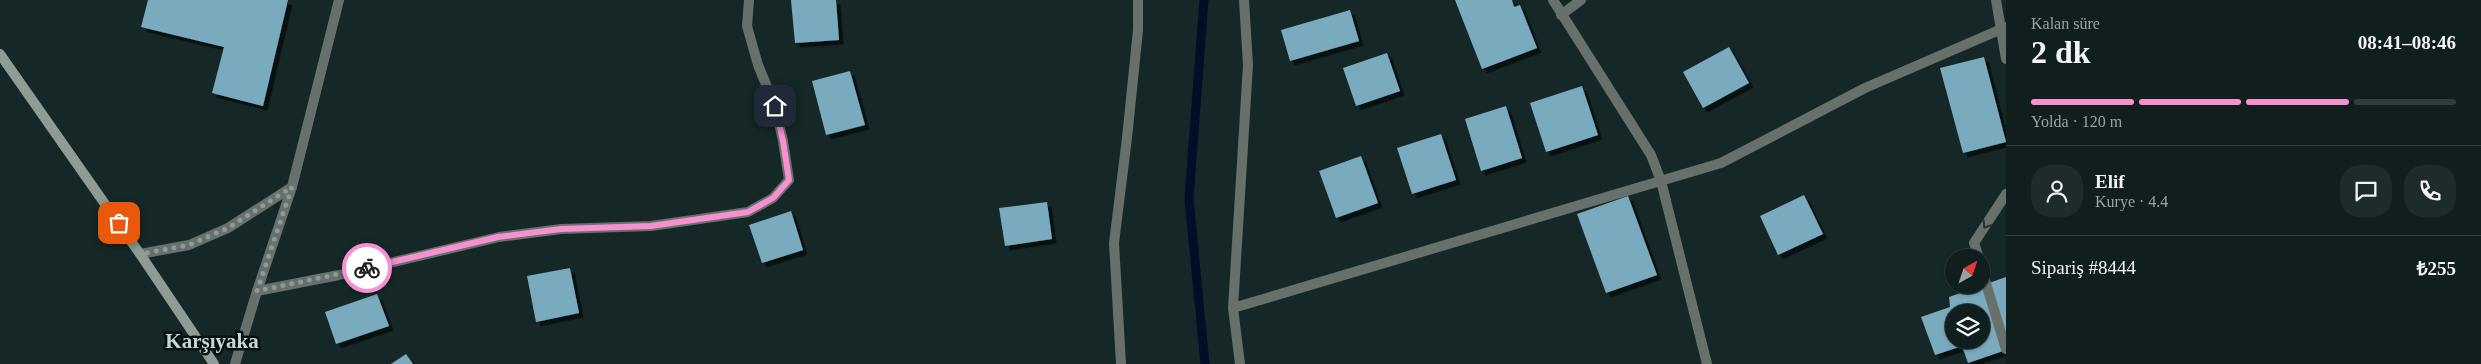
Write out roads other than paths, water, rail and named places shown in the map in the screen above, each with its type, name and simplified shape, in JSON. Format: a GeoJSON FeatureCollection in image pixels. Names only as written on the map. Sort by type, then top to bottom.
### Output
{"type":"FeatureCollection","features":[{"type":"Feature","properties":{"kind":"street"},"geometry":{"type":"LineString","coordinates":[[235,364],[292,187],[339,0]]}},
{"type":"Feature","properties":{"kind":"street"},"geometry":{"type":"LineString","coordinates":[[257,291],[339,275],[498,237],[561,229],[651,226],[748,212],[773,198],[789,180],[775,106],[758,65],[747,26],[749,0]]}},
{"type":"Feature","properties":{"kind":"street"},"geometry":{"type":"LineString","coordinates":[[1120,364],[1114,243],[1138,30],[1138,0]]}},
{"type":"Feature","properties":{"kind":"street"},"geometry":{"type":"LineString","coordinates":[[1240,364],[1233,308],[1248,65],[1244,0]]}},
{"type":"Feature","properties":{"kind":"street"},"geometry":{"type":"LineString","coordinates":[[1553,0],[1651,155],[1661,181],[1707,364]]}},
{"type":"Feature","properties":{"kind":"street"},"geometry":{"type":"LineString","coordinates":[[1562,15],[1581,0]]}},
{"type":"Feature","properties":{"kind":"street"},"geometry":{"type":"LineString","coordinates":[[1996,0],[2003,28],[2006,59]]}},
{"type":"Feature","properties":{"kind":"street"},"geometry":{"type":"LineString","coordinates":[[1233,308],[1721,163],[1865,88],[2003,28]]}},
{"type":"Feature","properties":{"kind":"street"},"geometry":{"type":"LineString","coordinates":[[0,54],[140,254],[214,364]]}},
{"type":"Feature","properties":{"kind":"street"},"geometry":{"type":"LineString","coordinates":[[140,254],[189,245],[228,228],[292,187]]}},
{"type":"Feature","properties":{"kind":"street"},"geometry":{"type":"LineString","coordinates":[[1976,249],[1974,243],[2006,194]]}},
{"type":"Feature","properties":{"kind":"street"},"geometry":{"type":"LineString","coordinates":[[1989,294],[2006,349]]}},
{"type":"Feature","properties":{"kind":"waterway"},"geometry":{"type":"LineString","coordinates":[[1204,0],[1189,199],[1205,364]]}},
{"type":"Feature","properties":{"kind":"district","name":"Karşıyaka"},"geometry":{"type":"Point","coordinates":[212,341]}}]}
